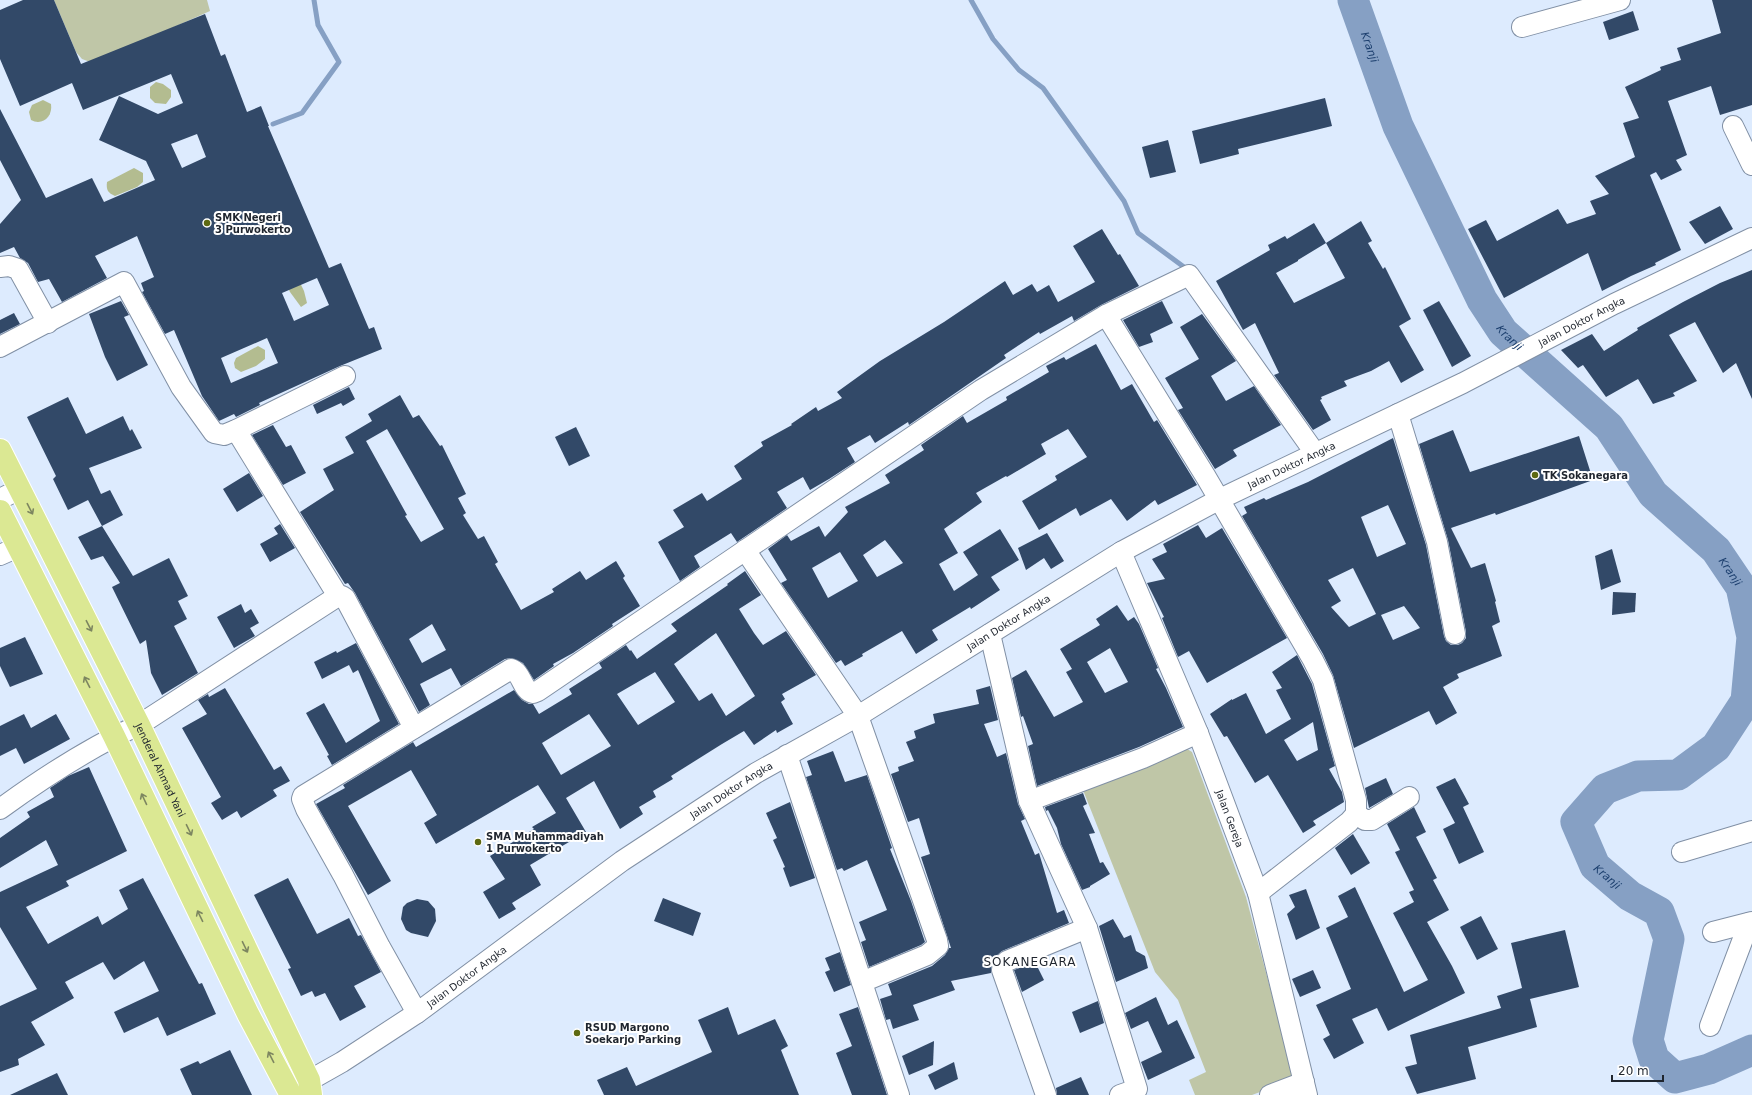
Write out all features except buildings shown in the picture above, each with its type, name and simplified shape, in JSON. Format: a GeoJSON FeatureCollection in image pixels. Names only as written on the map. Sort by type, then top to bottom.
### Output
{"type":"FeatureCollection","features":[{"type":"Feature","properties":{"kind":"main road","name":"Jenderal Ahmad Yani"},"geometry":{"type":"LineString","coordinates":[[0,450],[139,725],[310,1088]]}},
{"type":"Feature","properties":{"kind":"main road"},"geometry":{"type":"LineString","coordinates":[[0,511],[9,551],[114,736],[248,1014],[290,1093]]}},
{"type":"Feature","properties":{"kind":"street"},"geometry":{"type":"LineString","coordinates":[[1522,27],[1620,0]]}},
{"type":"Feature","properties":{"kind":"street"},"geometry":{"type":"LineString","coordinates":[[1733,126],[1752,165]]}},
{"type":"Feature","properties":{"kind":"street","name":"Jalan Doktor Angka"},"geometry":{"type":"LineString","coordinates":[[290,1093],[310,1088],[342,1062],[417,1013],[618,864],[787,755],[858,716],[1121,552],[1220,500],[1463,383],[1614,304],[1752,238]]}},
{"type":"Feature","properties":{"kind":"street"},"geometry":{"type":"LineString","coordinates":[[0,267],[9,266],[18,269],[48,323]]}},
{"type":"Feature","properties":{"kind":"street"},"geometry":{"type":"LineString","coordinates":[[417,1013],[380,947],[302,799],[303,796],[358,764],[511,669],[516,671],[527,690],[533,693],[981,390],[1106,315],[1189,275],[1315,453]]}},
{"type":"Feature","properties":{"kind":"street"},"geometry":{"type":"LineString","coordinates":[[0,347],[124,282],[181,387],[214,433],[224,435],[236,430],[344,376]]}},
{"type":"Feature","properties":{"kind":"street"},"geometry":{"type":"LineString","coordinates":[[1106,315],[1220,500],[1313,660],[1323,680],[1356,800],[1356,814],[1349,822],[1258,893]]}},
{"type":"Feature","properties":{"kind":"street"},"geometry":{"type":"LineString","coordinates":[[1398,414],[1437,542],[1455,634]]}},
{"type":"Feature","properties":{"kind":"street"},"geometry":{"type":"LineString","coordinates":[[236,430],[338,596],[342,596],[348,603],[414,728]]}},
{"type":"Feature","properties":{"kind":"street"},"geometry":{"type":"LineString","coordinates":[[0,499],[20,489]]}},
{"type":"Feature","properties":{"kind":"street"},"geometry":{"type":"LineString","coordinates":[[745,550],[858,716],[938,940],[938,946],[927,955],[862,982]]}},
{"type":"Feature","properties":{"kind":"street","name":"Jalan Gereja"},"geometry":{"type":"LineString","coordinates":[[1121,552],[1198,733],[1258,893],[1305,1088]]}},
{"type":"Feature","properties":{"kind":"street"},"geometry":{"type":"LineString","coordinates":[[0,809],[74,760],[114,736],[139,725],[338,596]]}},
{"type":"Feature","properties":{"kind":"street"},"geometry":{"type":"LineString","coordinates":[[990,634],[1029,801],[1086,928],[1132,1093]]}},
{"type":"Feature","properties":{"kind":"street"},"geometry":{"type":"LineString","coordinates":[[1029,801],[1143,758],[1198,733]]}},
{"type":"Feature","properties":{"kind":"street"},"geometry":{"type":"LineString","coordinates":[[787,755],[899,1095]]}},
{"type":"Feature","properties":{"kind":"street"},"geometry":{"type":"LineString","coordinates":[[1356,814],[1365,820],[1372,820],[1409,797]]}},
{"type":"Feature","properties":{"kind":"street"},"geometry":{"type":"LineString","coordinates":[[1682,852],[1752,831]]}},
{"type":"Feature","properties":{"kind":"street"},"geometry":{"type":"LineString","coordinates":[[1713,932],[1750,922]]}},
{"type":"Feature","properties":{"kind":"street"},"geometry":{"type":"LineString","coordinates":[[1710,1026],[1750,922]]}},
{"type":"Feature","properties":{"kind":"street"},"geometry":{"type":"LineString","coordinates":[[1046,1095],[1002,970],[1003,965],[1007,961],[1086,928]]}},
{"type":"Feature","properties":{"kind":"street"},"geometry":{"type":"LineString","coordinates":[[1270,1095],[1305,1088]]}},
{"type":"Feature","properties":{"kind":"green space"},"geometry":{"type":"Polygon","coordinates":[[[54,0],[207,0],[210,11],[93,63],[82,59],[76,52],[54,0]]]}},
{"type":"Feature","properties":{"kind":"green space"},"geometry":{"type":"Polygon","coordinates":[[[156,82],[163,84],[171,90],[171,97],[166,104],[155,103],[150,98],[150,87],[156,82]]]}},
{"type":"Feature","properties":{"kind":"green space"},"geometry":{"type":"Polygon","coordinates":[[[43,100],[51,104],[50,113],[43,121],[35,122],[31,120],[29,112],[32,105],[43,100]]]}},
{"type":"Feature","properties":{"kind":"green space"},"geometry":{"type":"Polygon","coordinates":[[[134,168],[143,173],[143,182],[137,187],[115,196],[111,194],[107,189],[107,182],[134,168]]]}},
{"type":"Feature","properties":{"kind":"green space"},"geometry":{"type":"Polygon","coordinates":[[[274,229],[304,291],[307,303],[301,307],[290,292],[272,253],[274,229]]]}},
{"type":"Feature","properties":{"kind":"green space"},"geometry":{"type":"Polygon","coordinates":[[[258,346],[265,350],[265,359],[256,366],[241,372],[235,368],[234,363],[236,358],[258,346]]]}},
{"type":"Feature","properties":{"kind":"green space"},"geometry":{"type":"Polygon","coordinates":[[[1184,747],[1192,752],[1246,897],[1294,1079],[1252,1095],[1195,1095],[1189,1080],[1206,1072],[1178,1000],[1155,972],[1081,785],[1184,747]]]}},
{"type":"Feature","properties":{"kind":"waterway"},"geometry":{"type":"LineString","coordinates":[[273,124],[302,113],[339,62],[318,25],[314,0]]}},
{"type":"Feature","properties":{"kind":"waterway"},"geometry":{"type":"LineString","coordinates":[[971,0],[993,39],[1019,70],[1043,88],[1124,201],[1138,233],[1188,270]]}},
{"type":"Feature","properties":{"kind":"waterway","name":"Kranji"},"geometry":{"type":"LineString","coordinates":[[1353,0],[1398,126],[1482,300],[1503,332],[1609,427],[1653,494],[1716,550],[1741,587],[1752,637],[1746,701],[1716,747],[1678,775],[1638,776],[1605,789],[1576,822],[1595,866],[1630,896],[1659,912],[1669,939],[1648,1040],[1654,1059],[1675,1078],[1709,1069],[1752,1050]]}},
{"type":"Feature","properties":{"kind":"place","name":"SMK Negeri 3 Purwokerto"},"geometry":{"type":"Point","coordinates":[207,223]}},
{"type":"Feature","properties":{"kind":"place","name":"TK Sokanegara"},"geometry":{"type":"Point","coordinates":[1535,475]}},
{"type":"Feature","properties":{"kind":"place","name":"SMA Muhammadiyah 1 Purwokerto"},"geometry":{"type":"Point","coordinates":[478,842]}},
{"type":"Feature","properties":{"kind":"place","name":"RSUD Margono Soekarjo Parking"},"geometry":{"type":"Point","coordinates":[577,1033]}},
{"type":"Feature","properties":{"kind":"district","name":"SOKANEGARA"},"geometry":{"type":"Point","coordinates":[1030,962]}}]}
